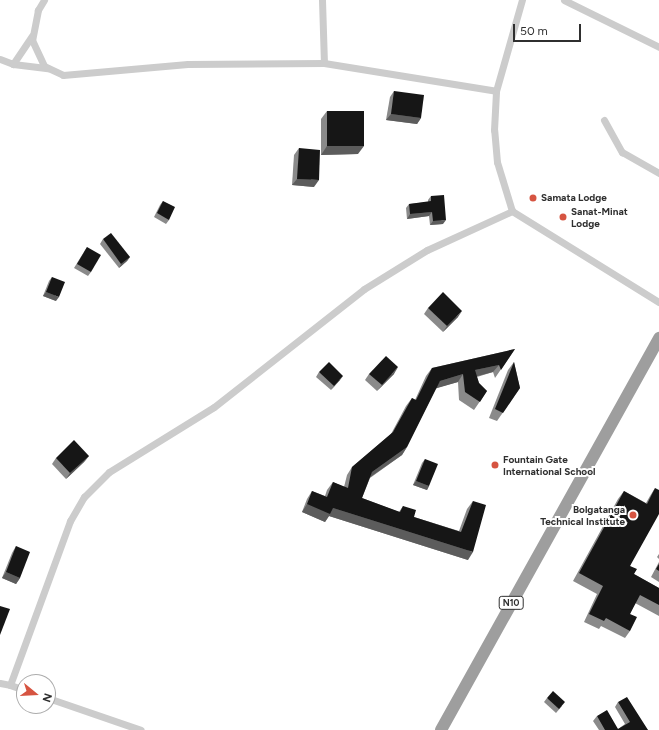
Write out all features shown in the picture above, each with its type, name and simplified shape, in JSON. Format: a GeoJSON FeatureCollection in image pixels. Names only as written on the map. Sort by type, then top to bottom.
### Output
{"type":"FeatureCollection","features":[{"type":"Feature","properties":{"kind":"highway","name":"N10"},"geometry":{"type":"LineString","coordinates":[[441,730],[659,338]]}},
{"type":"Feature","properties":{"kind":"street"},"geometry":{"type":"LineString","coordinates":[[13,64],[32,36],[38,10],[44,0]]}},
{"type":"Feature","properties":{"kind":"street"},"geometry":{"type":"LineString","coordinates":[[322,0],[324,63]]}},
{"type":"Feature","properties":{"kind":"street"},"geometry":{"type":"LineString","coordinates":[[522,0],[496,91],[494,130],[497,162],[512,211],[659,302]]}},
{"type":"Feature","properties":{"kind":"street"},"geometry":{"type":"LineString","coordinates":[[564,0],[659,47]]}},
{"type":"Feature","properties":{"kind":"street"},"geometry":{"type":"LineString","coordinates":[[32,36],[39,59],[48,68]]}},
{"type":"Feature","properties":{"kind":"street"},"geometry":{"type":"LineString","coordinates":[[0,59],[13,64],[48,68],[63,75],[188,64],[324,63],[496,91]]}},
{"type":"Feature","properties":{"kind":"street"},"geometry":{"type":"LineString","coordinates":[[604,120],[622,152],[659,173]]}},
{"type":"Feature","properties":{"kind":"street"},"geometry":{"type":"LineString","coordinates":[[10,685],[70,521],[84,497],[109,472],[214,407],[364,289],[427,250],[512,211]]}},
{"type":"Feature","properties":{"kind":"street"},"geometry":{"type":"LineString","coordinates":[[0,683],[16,687]]}},
{"type":"Feature","properties":{"kind":"street"},"geometry":{"type":"LineString","coordinates":[[56,701],[141,730]]}},
{"type":"Feature","properties":{"kind":"building"},"geometry":{"type":"Polygon","coordinates":[[[394,91],[424,95],[421,118],[391,114],[394,91]]]}},
{"type":"Feature","properties":{"kind":"building"},"geometry":{"type":"Polygon","coordinates":[[[327,111],[364,111],[364,146],[327,146],[327,111]]]}},
{"type":"Feature","properties":{"kind":"building"},"geometry":{"type":"Polygon","coordinates":[[[299,148],[320,150],[319,180],[297,179],[299,148]]]}},
{"type":"Feature","properties":{"kind":"building"},"geometry":{"type":"Polygon","coordinates":[[[444,195],[446,220],[433,221],[432,212],[410,214],[409,204],[431,201],[431,196],[444,195]]]}},
{"type":"Feature","properties":{"kind":"building"},"geometry":{"type":"Polygon","coordinates":[[[163,201],[175,207],[169,220],[157,213],[163,201]]]}},
{"type":"Feature","properties":{"kind":"building"},"geometry":{"type":"Polygon","coordinates":[[[111,233],[130,257],[121,264],[103,239],[111,233]]]}},
{"type":"Feature","properties":{"kind":"building"},"geometry":{"type":"Polygon","coordinates":[[[87,247],[101,255],[91,272],[77,264],[87,247]]]}},
{"type":"Feature","properties":{"kind":"building"},"geometry":{"type":"Polygon","coordinates":[[[52,277],[65,282],[59,297],[46,292],[52,277]]]}},
{"type":"Feature","properties":{"kind":"building"},"geometry":{"type":"Polygon","coordinates":[[[443,292],[462,311],[447,326],[428,308],[443,292]]]}},
{"type":"Feature","properties":{"kind":"building"},"geometry":{"type":"Polygon","coordinates":[[[515,349],[501,370],[499,365],[475,370],[479,383],[487,391],[480,402],[465,392],[463,374],[440,381],[407,447],[372,472],[362,498],[400,512],[403,506],[416,510],[414,517],[461,532],[473,501],[486,505],[473,552],[333,508],[330,514],[307,504],[312,491],[327,497],[333,482],[348,488],[352,467],[393,432],[412,398],[416,400],[432,368],[515,349]]]}},
{"type":"Feature","properties":{"kind":"building"},"geometry":{"type":"Polygon","coordinates":[[[386,356],[398,367],[382,385],[369,374],[386,356]]]}},
{"type":"Feature","properties":{"kind":"building"},"geometry":{"type":"Polygon","coordinates":[[[329,362],[343,376],[334,386],[319,372],[329,362]]]}},
{"type":"Feature","properties":{"kind":"building"},"geometry":{"type":"Polygon","coordinates":[[[514,362],[520,388],[503,413],[495,409],[514,362]]]}},
{"type":"Feature","properties":{"kind":"building"},"geometry":{"type":"Polygon","coordinates":[[[74,440],[89,456],[70,473],[56,458],[74,440]]]}},
{"type":"Feature","properties":{"kind":"building"},"geometry":{"type":"Polygon","coordinates":[[[425,459],[438,464],[429,486],[416,481],[425,459]]]}},
{"type":"Feature","properties":{"kind":"building"},"geometry":{"type":"Polygon","coordinates":[[[655,488],[659,490],[659,514],[630,566],[637,569],[634,574],[659,588],[659,605],[640,595],[630,614],[637,617],[630,631],[606,618],[604,621],[589,614],[603,586],[579,573],[624,491],[647,504],[655,488]]]}},
{"type":"Feature","properties":{"kind":"building"},"geometry":{"type":"Polygon","coordinates":[[[16,546],[30,552],[20,578],[6,572],[16,546]]]}},
{"type":"Feature","properties":{"kind":"building"},"geometry":{"type":"Polygon","coordinates":[[[659,564],[659,571],[656,569],[659,564]]]}},
{"type":"Feature","properties":{"kind":"building"},"geometry":{"type":"Polygon","coordinates":[[[0,606],[10,609],[0,635],[0,606]]]}},
{"type":"Feature","properties":{"kind":"building"},"geometry":{"type":"Polygon","coordinates":[[[553,691],[565,702],[559,709],[547,698],[553,691]]]}},
{"type":"Feature","properties":{"kind":"building"},"geometry":{"type":"Polygon","coordinates":[[[627,697],[648,730],[605,730],[597,716],[607,710],[618,729],[630,722],[618,702],[627,697]]]}},
{"type":"Feature","properties":{"kind":"place","name":"Samata Lodge"},"geometry":{"type":"Point","coordinates":[533,198]}},
{"type":"Feature","properties":{"kind":"place","name":"Sanat-Minat Lodge"},"geometry":{"type":"Point","coordinates":[563,217]}},
{"type":"Feature","properties":{"kind":"place","name":"Fountain Gate International School"},"geometry":{"type":"Point","coordinates":[495,465]}},
{"type":"Feature","properties":{"kind":"place","name":"Bolgatanga Technical Institute"},"geometry":{"type":"Point","coordinates":[633,515]}}]}
